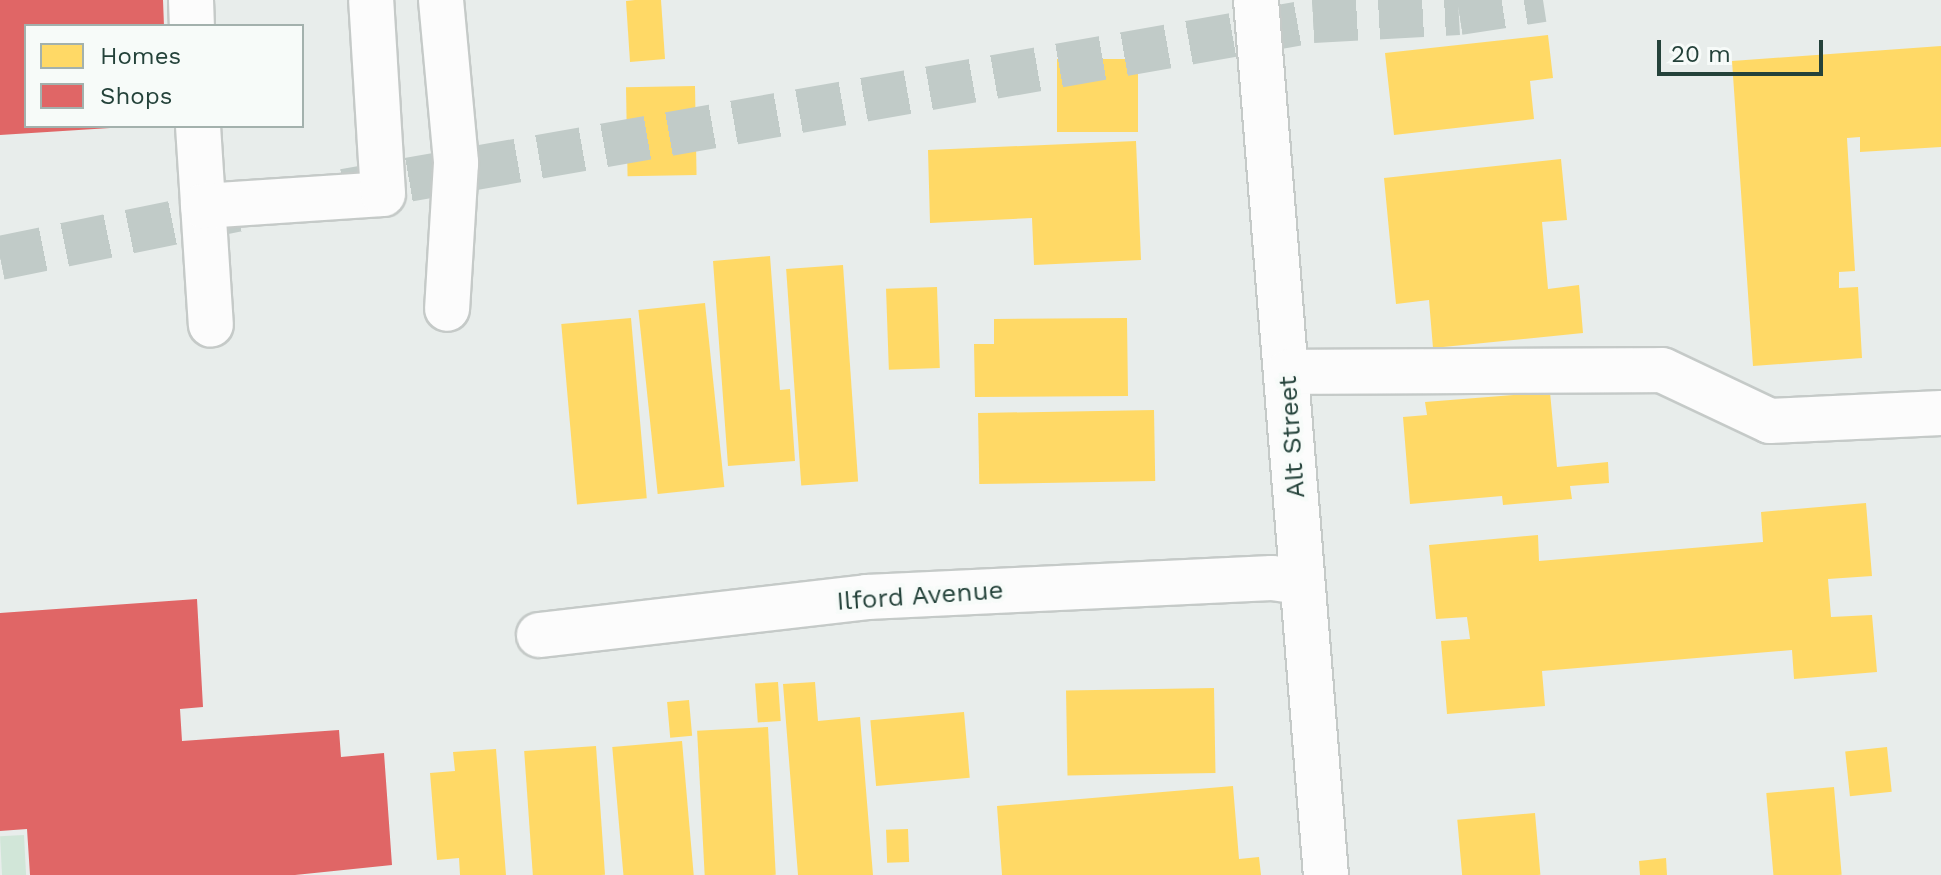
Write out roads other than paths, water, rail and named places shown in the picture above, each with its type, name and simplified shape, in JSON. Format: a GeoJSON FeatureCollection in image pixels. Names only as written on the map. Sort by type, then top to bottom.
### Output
{"type":"FeatureCollection","features":[{"type":"Feature","properties":{"kind":"street"},"geometry":{"type":"LineString","coordinates":[[191,0],[192,24]]}},
{"type":"Feature","properties":{"kind":"street"},"geometry":{"type":"LineString","coordinates":[[203,206],[383,194],[371,0]]}},
{"type":"Feature","properties":{"kind":"street"},"geometry":{"type":"LineString","coordinates":[[441,0],[456,163],[447,309]]}},
{"type":"Feature","properties":{"kind":"street","name":"Alt Street"},"geometry":{"type":"LineString","coordinates":[[1256,0],[1326,875]]}},
{"type":"Feature","properties":{"kind":"street"},"geometry":{"type":"LineString","coordinates":[[198,128],[211,325]]}},
{"type":"Feature","properties":{"kind":"street"},"geometry":{"type":"LineString","coordinates":[[1288,372],[1662,370],[1770,421],[1941,413]]}},
{"type":"Feature","properties":{"kind":"street","name":"Ilford Avenue"},"geometry":{"type":"LineString","coordinates":[[539,635],[867,597],[1272,578],[1302,582]]}},
{"type":"Feature","properties":{"kind":"tunnel"},"geometry":{"type":"LineString","coordinates":[[344,191],[1313,21],[1459,13],[1543,0]]}},
{"type":"Feature","properties":{"kind":"tunnel"},"geometry":{"type":"LineString","coordinates":[[0,258],[240,209]]}}]}
